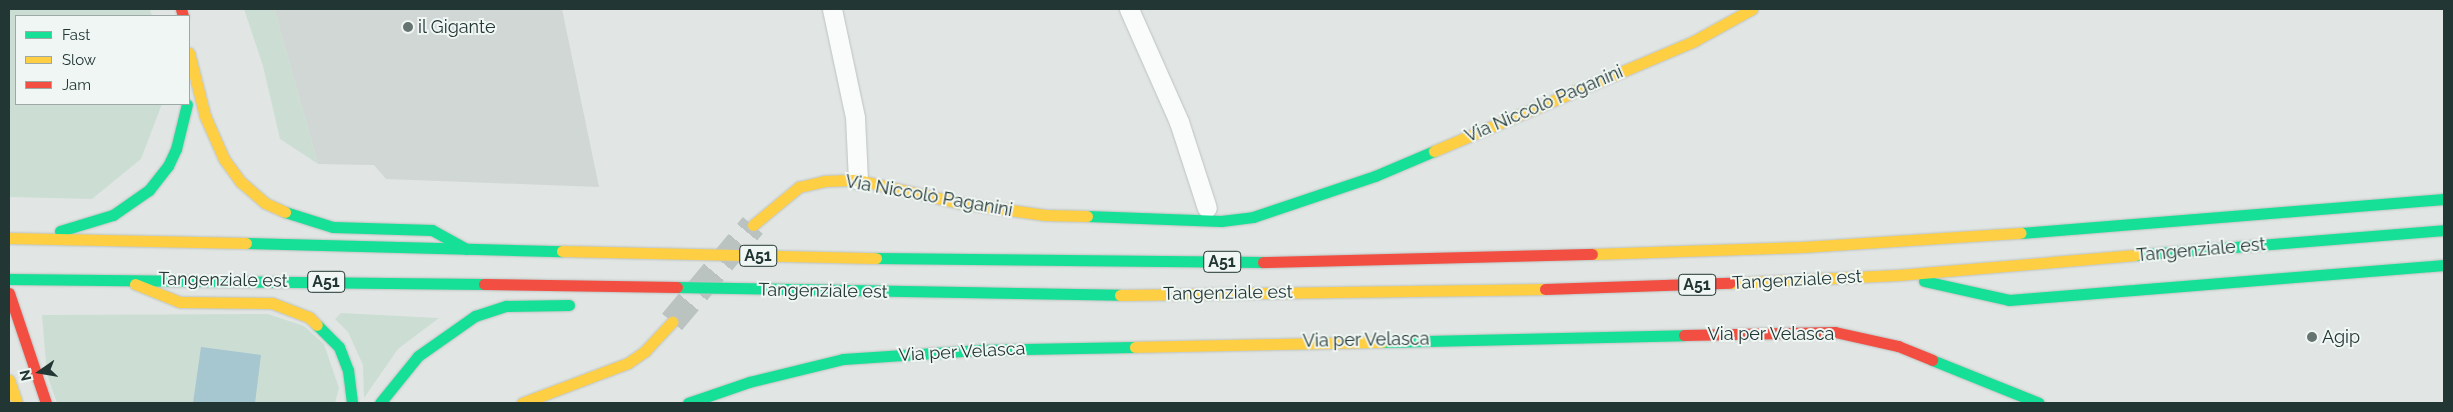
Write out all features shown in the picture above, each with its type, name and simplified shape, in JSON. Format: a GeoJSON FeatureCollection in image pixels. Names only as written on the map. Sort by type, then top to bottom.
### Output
{"type":"FeatureCollection","features":[{"type":"Feature","properties":{"kind":"main road","name":"Via Niccolò Paganini"},"geometry":{"type":"LineString","coordinates":[[753,225],[799,187],[824,181],[858,180],[997,208],[1045,215],[1119,219],[1210,214],[1253,217],[1375,176],[1694,41],[1752,9]]}},
{"type":"Feature","properties":{"kind":"main road"},"geometry":{"type":"LineString","coordinates":[[190,58],[205,116],[224,159],[241,182],[265,203],[298,218],[333,227],[432,230],[469,251]]}},
{"type":"Feature","properties":{"kind":"main road"},"geometry":{"type":"LineString","coordinates":[[29,238],[107,217],[140,198],[168,166],[183,131],[187,105]]}},
{"type":"Feature","properties":{"kind":"main road","name":"Via Niccolò Paganini"},"geometry":{"type":"LineString","coordinates":[[1254,202],[1331,190]]}},
{"type":"Feature","properties":{"kind":"main road","name":"Tangenziale est"},"geometry":{"type":"LineString","coordinates":[[9,238],[469,251],[1048,262],[1333,262],[1646,255],[1960,238],[2444,199]]}},
{"type":"Feature","properties":{"kind":"main road","name":"Via Niccolò Paganini"},"geometry":{"type":"LineString","coordinates":[[1119,219],[1210,214]]}},
{"type":"Feature","properties":{"kind":"main road","name":"Tangenziale est"},"geometry":{"type":"LineString","coordinates":[[9,279],[117,278],[644,289],[1131,294],[1648,288],[1898,275],[2444,230]]}},
{"type":"Feature","properties":{"kind":"main road"},"geometry":{"type":"LineString","coordinates":[[1898,275],[2009,300],[2444,265]]}},
{"type":"Feature","properties":{"kind":"main road"},"geometry":{"type":"LineString","coordinates":[[117,278],[180,302],[272,303],[304,315],[327,332],[339,347],[348,370],[352,403]]}},
{"type":"Feature","properties":{"kind":"main road"},"geometry":{"type":"LineString","coordinates":[[9,287],[49,280]]}},
{"type":"Feature","properties":{"kind":"main road"},"geometry":{"type":"LineString","coordinates":[[608,300],[644,289]]}},
{"type":"Feature","properties":{"kind":"main road"},"geometry":{"type":"LineString","coordinates":[[9,293],[46,403]]}},
{"type":"Feature","properties":{"kind":"main road"},"geometry":{"type":"LineString","coordinates":[[380,403],[418,356],[475,316],[506,306],[581,305]]}},
{"type":"Feature","properties":{"kind":"main road"},"geometry":{"type":"LineString","coordinates":[[522,403],[628,363],[645,351],[672,322]]}},
{"type":"Feature","properties":{"kind":"main road","name":"Via per Velasca"},"geometry":{"type":"LineString","coordinates":[[688,403],[749,382],[843,359],[977,350],[1835,332],[1898,346],[2039,403]]}},
{"type":"Feature","properties":{"kind":"main road"},"geometry":{"type":"LineString","coordinates":[[9,380],[17,403]]}},
{"type":"Feature","properties":{"kind":"street"},"geometry":{"type":"LineString","coordinates":[[832,9],[855,117],[858,180]]}},
{"type":"Feature","properties":{"kind":"street"},"geometry":{"type":"LineString","coordinates":[[1129,9],[1179,122],[1195,171],[1207,197],[1210,214]]}},
{"type":"Feature","properties":{"kind":"shaded area"},"geometry":{"type":"Polygon","coordinates":[[[274,9],[562,9],[599,187],[386,179],[374,165],[318,164],[274,9]]]}},
{"type":"Feature","properties":{"kind":"green space"},"geometry":{"type":"Polygon","coordinates":[[[9,9],[150,9],[152,15],[15,15],[15,105],[162,105],[141,159],[92,199],[9,197],[9,9]]]}},
{"type":"Feature","properties":{"kind":"green space"},"geometry":{"type":"Polygon","coordinates":[[[244,9],[274,9],[318,164],[280,139],[263,66],[244,9]]]}},
{"type":"Feature","properties":{"kind":"green space"},"geometry":{"type":"Polygon","coordinates":[[[341,313],[439,318],[398,349],[364,398],[363,365],[348,332],[335,319],[341,313]]]}},
{"type":"Feature","properties":{"kind":"green space"},"geometry":{"type":"Polygon","coordinates":[[[268,314],[304,326],[324,344],[339,388],[335,403],[57,403],[47,375],[42,315],[268,314]]]}},
{"type":"Feature","properties":{"kind":"water"},"geometry":{"type":"Polygon","coordinates":[[[201,347],[261,355],[255,403],[193,403],[201,347]]]}},
{"type":"Feature","properties":{"kind":"tunnel"},"geometry":{"type":"LineString","coordinates":[[672,322],[753,225]]}},
{"type":"Feature","properties":{"kind":"traffic: fast"},"geometry":{"type":"LineString","coordinates":[[60,231],[113,215],[149,190],[168,166],[176,149],[187,105]]}},
{"type":"Feature","properties":{"kind":"traffic: fast"},"geometry":{"type":"LineString","coordinates":[[1087,216],[1221,221],[1253,217],[1375,176],[1434,151]]}},
{"type":"Feature","properties":{"kind":"traffic: fast"},"geometry":{"type":"LineString","coordinates":[[2021,233],[2444,199]]}},
{"type":"Feature","properties":{"kind":"traffic: fast"},"geometry":{"type":"LineString","coordinates":[[285,212],[333,227],[432,230],[466,249]]}},
{"type":"Feature","properties":{"kind":"traffic: fast"},"geometry":{"type":"LineString","coordinates":[[2135,255],[2444,230]]}},
{"type":"Feature","properties":{"kind":"traffic: fast"},"geometry":{"type":"LineString","coordinates":[[246,243],[562,251]]}},
{"type":"Feature","properties":{"kind":"traffic: fast"},"geometry":{"type":"LineString","coordinates":[[876,258],[1263,262]]}},
{"type":"Feature","properties":{"kind":"traffic: fast"},"geometry":{"type":"LineString","coordinates":[[1924,281],[2009,300],[2444,265]]}},
{"type":"Feature","properties":{"kind":"traffic: fast"},"geometry":{"type":"LineString","coordinates":[[9,279],[484,284]]}},
{"type":"Feature","properties":{"kind":"traffic: fast"},"geometry":{"type":"LineString","coordinates":[[677,287],[1120,295]]}},
{"type":"Feature","properties":{"kind":"traffic: fast"},"geometry":{"type":"LineString","coordinates":[[380,403],[418,356],[475,316],[506,306],[569,305]]}},
{"type":"Feature","properties":{"kind":"traffic: fast"},"geometry":{"type":"LineString","coordinates":[[317,325],[339,347],[348,370],[352,403]]}},
{"type":"Feature","properties":{"kind":"traffic: fast"},"geometry":{"type":"LineString","coordinates":[[1382,342],[1684,335]]}},
{"type":"Feature","properties":{"kind":"traffic: fast"},"geometry":{"type":"LineString","coordinates":[[688,403],[749,382],[843,359],[977,350],[1135,347]]}},
{"type":"Feature","properties":{"kind":"traffic: fast"},"geometry":{"type":"LineString","coordinates":[[1932,360],[2039,403]]}},
{"type":"Feature","properties":{"kind":"traffic: slow"},"geometry":{"type":"LineString","coordinates":[[1434,151],[1694,41],[1752,9]]}},
{"type":"Feature","properties":{"kind":"traffic: slow"},"geometry":{"type":"LineString","coordinates":[[190,57],[205,116],[224,159],[241,182],[265,203],[285,212]]}},
{"type":"Feature","properties":{"kind":"traffic: slow"},"geometry":{"type":"LineString","coordinates":[[753,225],[799,187],[824,181],[858,180],[960,203],[1045,215],[1087,216]]}},
{"type":"Feature","properties":{"kind":"traffic: slow"},"geometry":{"type":"LineString","coordinates":[[1592,254],[1802,247],[2021,233]]}},
{"type":"Feature","properties":{"kind":"traffic: slow"},"geometry":{"type":"LineString","coordinates":[[9,238],[246,243]]}},
{"type":"Feature","properties":{"kind":"traffic: slow"},"geometry":{"type":"LineString","coordinates":[[562,251],[876,258]]}},
{"type":"Feature","properties":{"kind":"traffic: slow"},"geometry":{"type":"LineString","coordinates":[[1730,283],[1898,275],[2135,255]]}},
{"type":"Feature","properties":{"kind":"traffic: slow"},"geometry":{"type":"LineString","coordinates":[[135,284],[180,302],[272,303],[309,317],[317,325]]}},
{"type":"Feature","properties":{"kind":"traffic: slow"},"geometry":{"type":"LineString","coordinates":[[1120,295],[1545,289]]}},
{"type":"Feature","properties":{"kind":"traffic: slow"},"geometry":{"type":"LineString","coordinates":[[522,403],[628,363],[645,351],[672,322]]}},
{"type":"Feature","properties":{"kind":"traffic: slow"},"geometry":{"type":"LineString","coordinates":[[1135,347],[1382,342]]}},
{"type":"Feature","properties":{"kind":"traffic: slow"},"geometry":{"type":"LineString","coordinates":[[9,380],[17,403]]}},
{"type":"Feature","properties":{"kind":"traffic: jam"},"geometry":{"type":"LineString","coordinates":[[181,9],[183,15]]}},
{"type":"Feature","properties":{"kind":"traffic: jam"},"geometry":{"type":"LineString","coordinates":[[1263,262],[1592,254]]}},
{"type":"Feature","properties":{"kind":"traffic: jam"},"geometry":{"type":"LineString","coordinates":[[1545,289],[1730,283]]}},
{"type":"Feature","properties":{"kind":"traffic: jam"},"geometry":{"type":"LineString","coordinates":[[484,284],[677,287]]}},
{"type":"Feature","properties":{"kind":"traffic: jam"},"geometry":{"type":"LineString","coordinates":[[9,293],[46,403]]}},
{"type":"Feature","properties":{"kind":"traffic: jam"},"geometry":{"type":"LineString","coordinates":[[1684,335],[1835,332],[1898,346],[1932,360]]}},
{"type":"Feature","properties":{"kind":"place","name":"il Gigante"},"geometry":{"type":"Point","coordinates":[408,27]}},
{"type":"Feature","properties":{"kind":"place","name":"Agip"},"geometry":{"type":"Point","coordinates":[2312,337]}}]}
